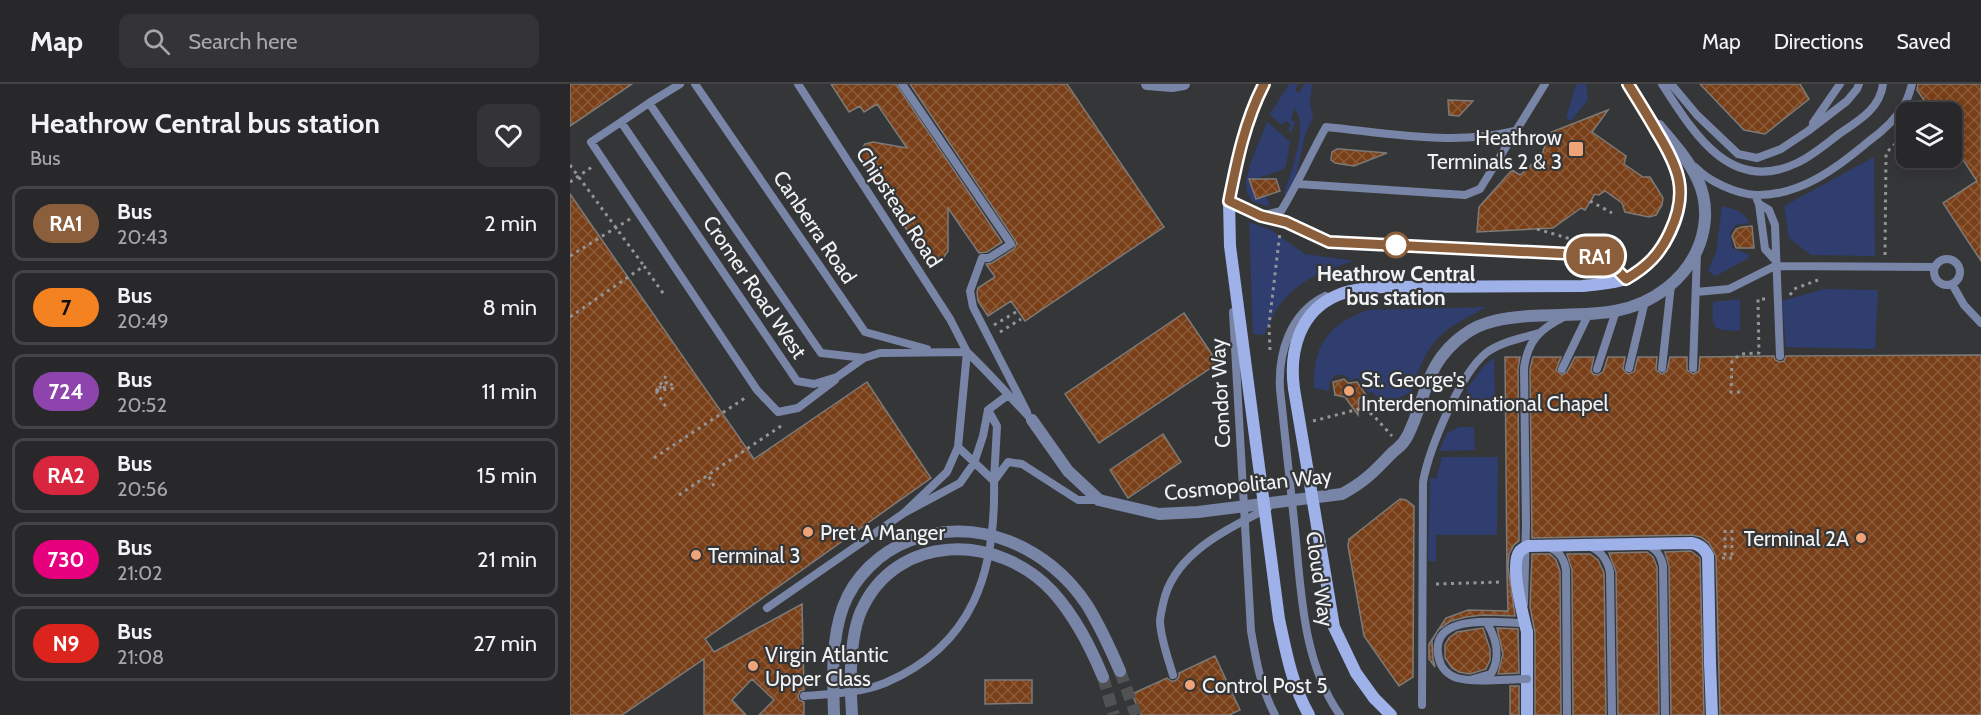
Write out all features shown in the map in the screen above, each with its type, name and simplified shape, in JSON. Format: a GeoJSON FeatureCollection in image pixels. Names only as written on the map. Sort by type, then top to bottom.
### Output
{"type":"FeatureCollection","features":[{"type":"Feature","properties":{"kind":"street"},"geometry":{"type":"LineString","coordinates":[[1147,84],[1175,85]]}},
{"type":"Feature","properties":{"kind":"street"},"geometry":{"type":"LineString","coordinates":[[1264,84],[1239,147],[1229,201],[1230,246],[1279,619],[1292,677],[1309,715]]}},
{"type":"Feature","properties":{"kind":"street"},"geometry":{"type":"LineString","coordinates":[[1391,715],[1374,698],[1356,673],[1334,627],[1292,374],[1295,342],[1315,310],[1339,294],[1384,286],[1549,287],[1607,283],[1626,279],[1642,270],[1664,246],[1678,211],[1681,193],[1679,174],[1671,156],[1629,84]]}},
{"type":"Feature","properties":{"kind":"street","name":"Cosmopolitan Way"},"geometry":{"type":"LineString","coordinates":[[1032,420],[1068,471],[1099,500],[1159,514],[1198,512],[1342,494],[1371,476],[1393,452],[1401,447],[1410,430],[1433,369],[1442,355],[1458,339],[1473,329],[1491,321],[1616,311],[1658,294],[1684,272],[1704,232],[1706,211],[1702,190],[1688,160],[1643,107]]}},
{"type":"Feature","properties":{"kind":"street"},"geometry":{"type":"LineString","coordinates":[[834,715],[834,658],[838,626],[844,604],[858,580],[880,557],[898,545],[924,535],[950,530],[975,531],[1003,538],[1042,559],[1064,578],[1086,604],[1120,670]]}},
{"type":"Feature","properties":{"kind":"street"},"geometry":{"type":"LineString","coordinates":[[1527,715],[1525,623],[1517,577],[1517,558],[1521,550],[1540,544],[1692,543],[1699,544],[1708,556],[1712,715]]}},
{"type":"Feature","properties":{"kind":"street"},"geometry":{"type":"LineString","coordinates":[[852,715],[852,659],[855,630],[861,611],[873,590],[891,571],[929,552],[973,549],[997,555],[1032,573],[1052,590],[1071,615],[1092,651],[1103,677]]}},
{"type":"Feature","properties":{"kind":"lane"},"geometry":{"type":"LineString","coordinates":[[680,84],[591,142],[757,390],[778,412],[798,408],[864,358]]}},
{"type":"Feature","properties":{"kind":"lane","name":"Canberra Road"},"geometry":{"type":"LineString","coordinates":[[695,84],[865,332],[933,351]]}},
{"type":"Feature","properties":{"kind":"lane","name":"Chipstead Road"},"geometry":{"type":"LineString","coordinates":[[798,84],[950,319],[967,352]]}},
{"type":"Feature","properties":{"kind":"lane"},"geometry":{"type":"LineString","coordinates":[[902,84],[1011,243],[989,258],[982,258],[970,291],[973,307],[1032,420]]}},
{"type":"Feature","properties":{"kind":"lane"},"geometry":{"type":"LineString","coordinates":[[1298,184],[1465,195],[1480,189],[1545,84]]}},
{"type":"Feature","properties":{"kind":"lane"},"geometry":{"type":"LineString","coordinates":[[1662,84],[1713,152],[1731,165],[1757,172],[1778,170],[1805,159],[1873,108],[1882,93],[1883,84]]}},
{"type":"Feature","properties":{"kind":"lane"},"geometry":{"type":"LineString","coordinates":[[1671,84],[1697,115],[1738,154],[1757,158],[1781,149],[1808,131],[1847,101],[1859,84]]}},
{"type":"Feature","properties":{"kind":"lane"},"geometry":{"type":"LineString","coordinates":[[1808,131],[1840,84]]}},
{"type":"Feature","properties":{"kind":"lane"},"geometry":{"type":"LineString","coordinates":[[1688,160],[1705,177],[1755,195],[1800,186],[1823,176],[1847,160],[1889,125],[1905,104],[1912,84]]}},
{"type":"Feature","properties":{"kind":"lane"},"geometry":{"type":"LineString","coordinates":[[649,104],[822,354],[864,358]]}},
{"type":"Feature","properties":{"kind":"lane","name":"Cromer Road West"},"geometry":{"type":"LineString","coordinates":[[621,122],[797,381],[814,384],[837,377],[864,358],[880,353],[933,351]]}},
{"type":"Feature","properties":{"kind":"lane"},"geometry":{"type":"LineString","coordinates":[[1261,216],[1281,211],[1298,184],[1312,151],[1326,127],[1466,139],[1515,131]]}},
{"type":"Feature","properties":{"kind":"lane"},"geometry":{"type":"LineString","coordinates":[[1755,195],[1759,204],[1769,210],[1775,225],[1780,356]]}},
{"type":"Feature","properties":{"kind":"lane"},"geometry":{"type":"LineString","coordinates":[[1229,201],[1261,216],[1286,222],[1329,242],[1594,255],[1607,260],[1626,279]]}},
{"type":"Feature","properties":{"kind":"lane","name":"Condor Way"},"geometry":{"type":"LineString","coordinates":[[1230,246],[1251,631],[1257,666],[1275,715]]}},
{"type":"Feature","properties":{"kind":"lane"},"geometry":{"type":"LineString","coordinates":[[1694,368],[1697,250]]}},
{"type":"Feature","properties":{"kind":"lane"},"geometry":{"type":"LineString","coordinates":[[1945,259],[1956,262],[1960,274],[1952,284],[1940,282],[1935,275],[1935,267],[1945,259]]}},
{"type":"Feature","properties":{"kind":"lane"},"geometry":{"type":"LineString","coordinates":[[1696,292],[1729,290],[1775,263],[1935,267]]}},
{"type":"Feature","properties":{"kind":"lane"},"geometry":{"type":"LineString","coordinates":[[1952,284],[1964,305],[1981,323]]}},
{"type":"Feature","properties":{"kind":"lane"},"geometry":{"type":"LineString","coordinates":[[1662,368],[1671,285]]}},
{"type":"Feature","properties":{"kind":"lane","name":"Cloud Way"},"geometry":{"type":"LineString","coordinates":[[1340,715],[1320,678],[1307,627],[1279,373],[1281,354],[1287,337],[1312,304],[1338,291],[1384,286]]}},
{"type":"Feature","properties":{"kind":"lane"},"geometry":{"type":"LineString","coordinates":[[1629,368],[1644,301]]}},
{"type":"Feature","properties":{"kind":"lane"},"geometry":{"type":"LineString","coordinates":[[1597,369],[1616,311]]}},
{"type":"Feature","properties":{"kind":"lane"},"geometry":{"type":"LineString","coordinates":[[1562,369],[1589,313]]}},
{"type":"Feature","properties":{"kind":"lane"},"geometry":{"type":"LineString","coordinates":[[1522,715],[1526,525],[1524,368],[1526,352],[1539,333],[1570,314]]}},
{"type":"Feature","properties":{"kind":"lane"},"geometry":{"type":"LineString","coordinates":[[1422,705],[1423,482],[1427,463],[1461,385],[1472,367],[1488,352],[1539,333]]}},
{"type":"Feature","properties":{"kind":"lane"},"geometry":{"type":"LineString","coordinates":[[933,351],[967,352],[993,376],[1032,420]]}},
{"type":"Feature","properties":{"kind":"lane"},"geometry":{"type":"LineString","coordinates":[[904,513],[947,472],[958,447],[967,352]]}},
{"type":"Feature","properties":{"kind":"lane"},"geometry":{"type":"LineString","coordinates":[[767,608],[904,513],[960,483],[974,463],[983,436],[987,410],[1008,395]]}},
{"type":"Feature","properties":{"kind":"lane"},"geometry":{"type":"LineString","coordinates":[[804,696],[847,693],[883,683],[918,666],[944,644],[965,618],[979,593],[992,538],[997,426],[987,410]]}},
{"type":"Feature","properties":{"kind":"lane"},"geometry":{"type":"LineString","coordinates":[[958,447],[994,481]]}},
{"type":"Feature","properties":{"kind":"lane"},"geometry":{"type":"LineString","coordinates":[[994,481],[1008,462],[1022,464],[1078,500],[1099,500]]}},
{"type":"Feature","properties":{"kind":"lane"},"geometry":{"type":"LineString","coordinates":[[1173,675],[1164,645],[1160,620],[1165,591],[1180,566],[1210,539],[1281,501]]}},
{"type":"Feature","properties":{"kind":"lane"},"geometry":{"type":"LineString","coordinates":[[1641,543],[1656,550],[1663,566],[1665,715]]}},
{"type":"Feature","properties":{"kind":"lane"},"geometry":{"type":"LineString","coordinates":[[1540,544],[1551,547],[1559,553],[1564,560],[1566,570],[1567,715]]}},
{"type":"Feature","properties":{"kind":"lane"},"geometry":{"type":"LineString","coordinates":[[1582,544],[1602,554],[1608,563],[1610,572],[1612,715]]}},
{"type":"Feature","properties":{"kind":"lane"},"geometry":{"type":"LineString","coordinates":[[1525,623],[1466,622],[1452,626],[1445,631],[1439,645],[1439,660],[1447,673],[1460,678],[1527,679]]}},
{"type":"Feature","properties":{"kind":"lane"},"geometry":{"type":"LineString","coordinates":[[1473,679],[1491,674],[1495,667],[1495,643],[1487,622]]}},
{"type":"Feature","properties":{"kind":"path"},"geometry":{"type":"LineString","coordinates":[[1885,266],[1886,153],[1896,143]]}},
{"type":"Feature","properties":{"kind":"path"},"geometry":{"type":"LineString","coordinates":[[570,182],[603,160]]}},
{"type":"Feature","properties":{"kind":"path"},"geometry":{"type":"LineString","coordinates":[[570,165],[666,296]]}},
{"type":"Feature","properties":{"kind":"path"},"geometry":{"type":"LineString","coordinates":[[1590,201],[1612,213]]}},
{"type":"Feature","properties":{"kind":"path"},"geometry":{"type":"LineString","coordinates":[[570,256],[639,213]]}},
{"type":"Feature","properties":{"kind":"path"},"geometry":{"type":"LineString","coordinates":[[1537,230],[1582,242]]}},
{"type":"Feature","properties":{"kind":"path"},"geometry":{"type":"LineString","coordinates":[[570,317],[645,266]]}},
{"type":"Feature","properties":{"kind":"path"},"geometry":{"type":"LineString","coordinates":[[1740,392],[1731,392],[1732,361],[1741,354],[1759,354],[1758,299],[1788,297],[1794,289],[1823,278]]}},
{"type":"Feature","properties":{"kind":"path"},"geometry":{"type":"LineString","coordinates":[[987,335],[1016,312]]}},
{"type":"Feature","properties":{"kind":"path"},"geometry":{"type":"LineString","coordinates":[[987,335],[1021,319]]}},
{"type":"Feature","properties":{"kind":"path"},"geometry":{"type":"LineString","coordinates":[[656,391],[666,376]]}},
{"type":"Feature","properties":{"kind":"path"},"geometry":{"type":"LineString","coordinates":[[656,391],[670,380]]}},
{"type":"Feature","properties":{"kind":"path"},"geometry":{"type":"LineString","coordinates":[[656,391],[674,386]]}},
{"type":"Feature","properties":{"kind":"path"},"geometry":{"type":"LineString","coordinates":[[654,459],[757,390]]}},
{"type":"Feature","properties":{"kind":"path"},"geometry":{"type":"LineString","coordinates":[[656,391],[668,410]]}},
{"type":"Feature","properties":{"kind":"path"},"geometry":{"type":"LineString","coordinates":[[1363,408],[1374,416],[1401,447]]}},
{"type":"Feature","properties":{"kind":"path"},"geometry":{"type":"LineString","coordinates":[[679,495],[786,423]]}},
{"type":"Feature","properties":{"kind":"path"},"geometry":{"type":"LineString","coordinates":[[708,476],[714,486]]}},
{"type":"Feature","properties":{"kind":"path"},"geometry":{"type":"LineString","coordinates":[[1726,530],[1726,558]]}},
{"type":"Feature","properties":{"kind":"path"},"geometry":{"type":"LineString","coordinates":[[1732,530],[1732,558]]}},
{"type":"Feature","properties":{"kind":"path"},"geometry":{"type":"LineString","coordinates":[[1423,575],[1432,575],[1432,584],[1503,583],[1503,573]]}},
{"type":"Feature","properties":{"kind":"shaded area"},"geometry":{"type":"Polygon","coordinates":[[[1289,84],[1298,84],[1295,90],[1299,93],[1304,84],[1312,84],[1310,103],[1313,118],[1306,132],[1296,175],[1287,196],[1284,194],[1299,137],[1298,115],[1294,108],[1291,120],[1295,122],[1291,133],[1288,130],[1291,125],[1286,121],[1281,125],[1270,114],[1289,84]]]}},
{"type":"Feature","properties":{"kind":"shaded area"},"geometry":{"type":"Polygon","coordinates":[[[1576,84],[1586,84],[1588,100],[1571,121],[1566,118],[1576,84]]]}},
{"type":"Feature","properties":{"kind":"shaded area"},"geometry":{"type":"Polygon","coordinates":[[[1267,122],[1290,142],[1284,169],[1252,180],[1251,183],[1255,196],[1258,198],[1266,196],[1270,207],[1252,201],[1247,193],[1246,180],[1267,122]]]}},
{"type":"Feature","properties":{"kind":"shaded area"},"geometry":{"type":"Polygon","coordinates":[[[1874,157],[1875,256],[1811,255],[1789,238],[1784,206],[1874,157]]]}},
{"type":"Feature","properties":{"kind":"shaded area"},"geometry":{"type":"Polygon","coordinates":[[[1722,206],[1738,211],[1747,219],[1749,223],[1736,225],[1730,232],[1732,248],[1750,255],[1747,259],[1716,276],[1708,270],[1716,253],[1722,206]]]}},
{"type":"Feature","properties":{"kind":"shaded area"},"geometry":{"type":"Polygon","coordinates":[[[1249,222],[1271,230],[1305,254],[1355,261],[1303,282],[1279,306],[1264,335],[1253,334],[1249,222]]]}},
{"type":"Feature","properties":{"kind":"shaded area"},"geometry":{"type":"Polygon","coordinates":[[[1824,289],[1878,290],[1875,349],[1786,347],[1782,301],[1824,289]]]}},
{"type":"Feature","properties":{"kind":"shaded area"},"geometry":{"type":"Polygon","coordinates":[[[1740,299],[1740,331],[1723,330],[1715,326],[1713,302],[1740,299]]]}},
{"type":"Feature","properties":{"kind":"shaded area"},"geometry":{"type":"Polygon","coordinates":[[[1487,307],[1457,323],[1437,339],[1423,360],[1411,392],[1383,406],[1373,392],[1368,393],[1358,378],[1351,380],[1344,375],[1335,375],[1329,383],[1329,391],[1314,388],[1316,360],[1326,338],[1343,322],[1354,316],[1368,310],[1487,307]]]}},
{"type":"Feature","properties":{"kind":"shaded area"},"geometry":{"type":"Polygon","coordinates":[[[1494,357],[1495,407],[1480,406],[1473,402],[1467,389],[1482,368],[1494,357]]]}},
{"type":"Feature","properties":{"kind":"shaded area"},"geometry":{"type":"Polygon","coordinates":[[[1459,427],[1474,427],[1475,450],[1439,451],[1447,433],[1459,427]]]}},
{"type":"Feature","properties":{"kind":"shaded area"},"geometry":{"type":"Polygon","coordinates":[[[1442,457],[1498,457],[1497,535],[1436,535],[1436,561],[1428,561],[1430,478],[1436,479],[1442,457]]]}},
{"type":"Feature","properties":{"kind":"building"},"geometry":{"type":"Polygon","coordinates":[[[570,84],[632,84],[570,126],[570,84]]]}},
{"type":"Feature","properties":{"kind":"building"},"geometry":{"type":"Polygon","coordinates":[[[831,84],[896,84],[1002,242],[987,252],[979,253],[948,208],[948,251],[943,258],[928,258],[921,252],[859,157],[865,144],[873,142],[907,148],[877,104],[864,112],[860,106],[849,112],[831,84]]]}},
{"type":"Feature","properties":{"kind":"building"},"geometry":{"type":"Polygon","coordinates":[[[910,84],[1067,84],[1164,227],[1025,321],[1011,301],[988,316],[978,301],[977,292],[978,288],[995,277],[986,264],[992,263],[1014,249],[1017,243],[910,84]]]}},
{"type":"Feature","properties":{"kind":"building"},"geometry":{"type":"Polygon","coordinates":[[[1700,84],[1800,84],[1809,99],[1765,134],[1744,130],[1700,84]]]}},
{"type":"Feature","properties":{"kind":"building"},"geometry":{"type":"Polygon","coordinates":[[[1918,84],[1981,84],[1981,261],[1943,203],[1977,181],[1962,158],[1962,102],[1925,102],[1917,90],[1918,84]]]}},
{"type":"Feature","properties":{"kind":"building"},"geometry":{"type":"Polygon","coordinates":[[[1448,100],[1473,101],[1459,116],[1449,115],[1448,100]]]}},
{"type":"Feature","properties":{"kind":"building"},"geometry":{"type":"Polygon","coordinates":[[[1608,110],[1592,132],[1626,156],[1624,164],[1643,177],[1650,177],[1663,198],[1656,215],[1649,217],[1625,212],[1622,203],[1605,191],[1599,195],[1595,194],[1585,210],[1581,208],[1553,228],[1477,232],[1479,207],[1512,170],[1520,175],[1542,155],[1549,133],[1608,110]]]}},
{"type":"Feature","properties":{"kind":"building"},"geometry":{"type":"Polygon","coordinates":[[[1337,149],[1387,153],[1354,166],[1335,163],[1331,160],[1332,152],[1337,149]]]}},
{"type":"Feature","properties":{"kind":"building"},"geometry":{"type":"Polygon","coordinates":[[[1249,179],[1276,179],[1280,191],[1256,199],[1249,179]]]}},
{"type":"Feature","properties":{"kind":"building","name":"Terminal 3"},"geometry":{"type":"Polygon","coordinates":[[[570,194],[754,459],[867,382],[931,478],[705,639],[714,652],[802,604],[804,690],[800,691],[798,696],[799,700],[804,702],[804,715],[759,715],[774,700],[752,679],[732,700],[746,715],[704,715],[704,659],[622,715],[570,715],[570,194]]]}},
{"type":"Feature","properties":{"kind":"building"},"geometry":{"type":"Polygon","coordinates":[[[1752,226],[1754,248],[1736,248],[1732,236],[1736,229],[1752,226]]]}},
{"type":"Feature","properties":{"kind":"building"},"geometry":{"type":"Polygon","coordinates":[[[1184,313],[1218,363],[1099,443],[1065,394],[1184,313]]]}},
{"type":"Feature","properties":{"kind":"building","name":"Terminal 2A"},"geometry":{"type":"Polygon","coordinates":[[[1981,355],[1981,715],[1720,715],[1716,556],[1709,543],[1701,537],[1692,535],[1532,538],[1530,369],[1533,357],[1561,357],[1556,370],[1562,375],[1567,372],[1575,357],[1594,357],[1591,370],[1593,374],[1598,375],[1603,372],[1608,357],[1625,357],[1623,369],[1628,374],[1634,372],[1638,357],[1657,357],[1656,370],[1662,374],[1667,371],[1670,357],[1687,357],[1687,370],[1693,374],[1699,371],[1700,357],[1774,356],[1775,360],[1780,362],[1784,361],[1786,356],[1981,355]]]}},
{"type":"Feature","properties":{"kind":"building"},"geometry":{"type":"Polygon","coordinates":[[[1505,357],[1520,357],[1518,368],[1519,541],[1509,554],[1508,567],[1515,616],[1466,617],[1451,621],[1438,630],[1446,618],[1468,610],[1508,611],[1505,357]]]}},
{"type":"Feature","properties":{"kind":"building","name":"St. George's Interdenominational Chapel"},"geometry":{"type":"Polygon","coordinates":[[[1344,379],[1348,383],[1357,382],[1366,395],[1359,398],[1358,415],[1345,397],[1335,395],[1333,382],[1344,379]]]}},
{"type":"Feature","properties":{"kind":"building"},"geometry":{"type":"Polygon","coordinates":[[[1163,434],[1181,462],[1128,498],[1110,470],[1163,434]]]}},
{"type":"Feature","properties":{"kind":"building"},"geometry":{"type":"Polygon","coordinates":[[[1400,499],[1414,506],[1413,677],[1399,686],[1364,636],[1348,546],[1349,539],[1400,499]]]}},
{"type":"Feature","properties":{"kind":"building"},"geometry":{"type":"Polygon","coordinates":[[[1691,551],[1700,558],[1704,715],[1671,715],[1669,566],[1665,552],[1691,551]]]}},
{"type":"Feature","properties":{"kind":"building"},"geometry":{"type":"Polygon","coordinates":[[[1647,552],[1653,557],[1657,567],[1659,715],[1618,715],[1616,572],[1609,553],[1647,552]]]}},
{"type":"Feature","properties":{"kind":"building"},"geometry":{"type":"Polygon","coordinates":[[[1532,554],[1550,554],[1556,560],[1560,571],[1561,715],[1535,715],[1535,632],[1530,607],[1532,554]]]}},
{"type":"Feature","properties":{"kind":"building"},"geometry":{"type":"Polygon","coordinates":[[[1567,554],[1590,554],[1598,560],[1604,573],[1606,715],[1573,715],[1572,570],[1567,554]]]}},
{"type":"Feature","properties":{"kind":"building"},"geometry":{"type":"Polygon","coordinates":[[[1483,628],[1490,649],[1490,660],[1486,669],[1470,674],[1452,668],[1445,658],[1445,645],[1449,638],[1457,632],[1483,628]]]}},
{"type":"Feature","properties":{"kind":"building"},"geometry":{"type":"Polygon","coordinates":[[[1497,628],[1518,629],[1519,673],[1498,674],[1503,654],[1497,628]]]}},
{"type":"Feature","properties":{"kind":"building"},"geometry":{"type":"Polygon","coordinates":[[[1437,631],[1432,641],[1435,667],[1429,659],[1429,644],[1437,631]]]}},
{"type":"Feature","properties":{"kind":"building","name":"Control Post 5"},"geometry":{"type":"Polygon","coordinates":[[[1215,656],[1240,710],[1229,715],[1141,715],[1132,694],[1167,678],[1175,681],[1179,673],[1215,656]]]}},
{"type":"Feature","properties":{"kind":"building"},"geometry":{"type":"Polygon","coordinates":[[[985,680],[1032,680],[1032,703],[985,704],[985,680]]]}},
{"type":"Feature","properties":{"kind":"building"},"geometry":{"type":"Polygon","coordinates":[[[1510,686],[1519,686],[1519,715],[1510,715],[1510,686]]]}},
{"type":"Feature","properties":{"kind":"tunnel"},"geometry":{"type":"LineString","coordinates":[[1120,671],[1136,715]]}},
{"type":"Feature","properties":{"kind":"tunnel"},"geometry":{"type":"LineString","coordinates":[[1103,677],[1114,715]]}},
{"type":"Feature","properties":{"kind":"bus line","name":"RA1"},"geometry":{"type":"LineString","coordinates":[[1264,84],[1239,147],[1229,201],[1261,216],[1286,222],[1329,242],[1594,255],[1607,260],[1626,279],[1642,270],[1664,246],[1673,227],[1681,193],[1679,174],[1671,156],[1628,84]]}},
{"type":"Feature","properties":{"kind":"place","name":"Heathrow Terminals 2 & 3"},"geometry":{"type":"Point","coordinates":[1576,149]}},
{"type":"Feature","properties":{"kind":"place","name":"Heathrow Central bus station"},"geometry":{"type":"Point","coordinates":[1396,245]}},
{"type":"Feature","properties":{"kind":"place","name":"St. George's Interdenominational Chapel"},"geometry":{"type":"Point","coordinates":[1349,391]}},
{"type":"Feature","properties":{"kind":"place","name":"Pret A Manger"},"geometry":{"type":"Point","coordinates":[808,532]}},
{"type":"Feature","properties":{"kind":"place","name":"Terminal 2A"},"geometry":{"type":"Point","coordinates":[1861,538]}},
{"type":"Feature","properties":{"kind":"place","name":"Terminal 3"},"geometry":{"type":"Point","coordinates":[696,555]}},
{"type":"Feature","properties":{"kind":"place","name":"Virgin Atlantic Upper Class"},"geometry":{"type":"Point","coordinates":[753,666]}},
{"type":"Feature","properties":{"kind":"place","name":"Control Post 5"},"geometry":{"type":"Point","coordinates":[1190,685]}}]}
